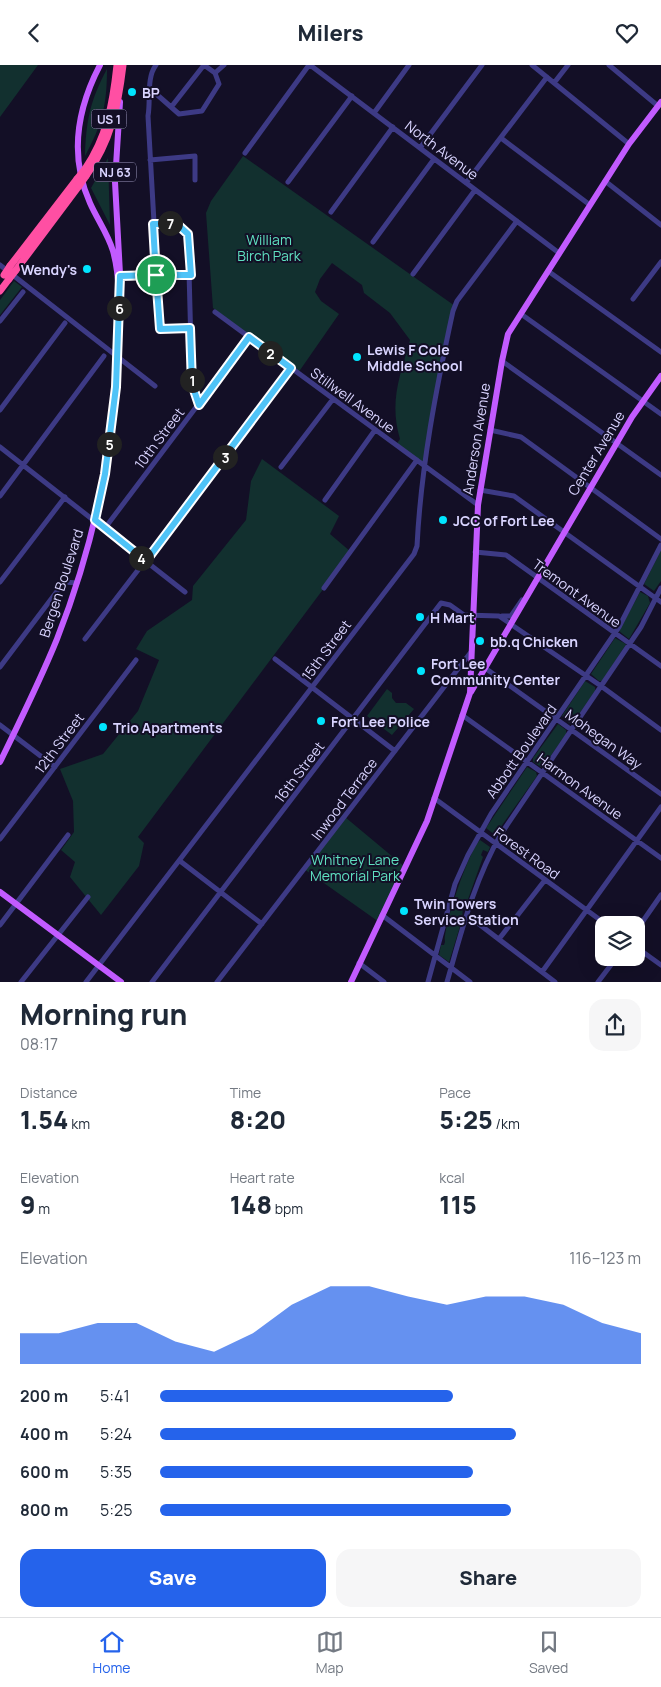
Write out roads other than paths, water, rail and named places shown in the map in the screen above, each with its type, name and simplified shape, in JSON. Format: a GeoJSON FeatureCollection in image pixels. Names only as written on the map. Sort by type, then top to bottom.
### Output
{"type":"FeatureCollection","features":[{"type":"Feature","properties":{"kind":"highway","name":"US 1"},"geometry":{"type":"LineString","coordinates":[[86,172],[107,125],[113,101],[117,65]]}},
{"type":"Feature","properties":{"kind":"highway","name":"Bergen Boulevard"},"geometry":{"type":"LineString","coordinates":[[121,79],[123,65]]}},
{"type":"Feature","properties":{"kind":"highway","name":"US 1"},"geometry":{"type":"LineString","coordinates":[[0,291],[4,278],[100,155],[111,132],[121,79]]}},
{"type":"Feature","properties":{"kind":"main road","name":"Bergen Boulevard"},"geometry":{"type":"LineString","coordinates":[[100,65],[81,109],[78,156],[87,196],[112,249],[120,279]]}},
{"type":"Feature","properties":{"kind":"main road","name":"Bergen Boulevard"},"geometry":{"type":"LineString","coordinates":[[0,762],[47,662],[76,583],[95,520],[110,438],[118,356],[120,279],[115,182],[121,79]]}},
{"type":"Feature","properties":{"kind":"main road","name":"Anderson Avenue"},"geometry":{"type":"LineString","coordinates":[[351,982],[427,821],[470,693],[478,505],[508,334],[629,144],[660,104]]}},
{"type":"Feature","properties":{"kind":"main road","name":"Center Avenue"},"geometry":{"type":"LineString","coordinates":[[470,693],[616,443],[661,376]]}},
{"type":"Feature","properties":{"kind":"main road"},"geometry":{"type":"LineString","coordinates":[[0,891],[121,982]]}},
{"type":"Feature","properties":{"kind":"street"},"geometry":{"type":"LineString","coordinates":[[156,65],[151,74],[148,116],[160,329],[190,328]]}},
{"type":"Feature","properties":{"kind":"street"},"geometry":{"type":"LineString","coordinates":[[150,92],[172,106],[179,114],[202,111],[219,84],[215,73],[204,65],[172,106]]}},
{"type":"Feature","properties":{"kind":"street"},"geometry":{"type":"LineString","coordinates":[[215,73],[224,65]]}},
{"type":"Feature","properties":{"kind":"street"},"geometry":{"type":"LineString","coordinates":[[246,153],[310,65]]}},
{"type":"Feature","properties":{"kind":"street","name":"North Avenue"},"geometry":{"type":"LineString","coordinates":[[310,65],[559,253]]}},
{"type":"Feature","properties":{"kind":"street"},"geometry":{"type":"LineString","coordinates":[[374,113],[409,65]]}},
{"type":"Feature","properties":{"kind":"street"},"geometry":{"type":"LineString","coordinates":[[420,148],[482,65]]}},
{"type":"Feature","properties":{"kind":"street"},"geometry":{"type":"LineString","coordinates":[[532,65],[629,144]]}},
{"type":"Feature","properties":{"kind":"street"},"geometry":{"type":"LineString","coordinates":[[554,83],[568,65]]}},
{"type":"Feature","properties":{"kind":"street"},"geometry":{"type":"LineString","coordinates":[[609,65],[660,104]]}},
{"type":"Feature","properties":{"kind":"street"},"geometry":{"type":"LineString","coordinates":[[466,183],[547,77]]}},
{"type":"Feature","properties":{"kind":"street"},"geometry":{"type":"LineString","coordinates":[[288,182],[352,96]]}},
{"type":"Feature","properties":{"kind":"street"},"geometry":{"type":"LineString","coordinates":[[331,212],[393,127]]}},
{"type":"Feature","properties":{"kind":"street"},"geometry":{"type":"LineString","coordinates":[[501,137],[590,205]]}},
{"type":"Feature","properties":{"kind":"street"},"geometry":{"type":"LineString","coordinates":[[150,160],[195,157],[195,180]]}},
{"type":"Feature","properties":{"kind":"street"},"geometry":{"type":"LineString","coordinates":[[373,242],[434,159]]}},
{"type":"Feature","properties":{"kind":"street"},"geometry":{"type":"LineString","coordinates":[[605,181],[661,225]]}},
{"type":"Feature","properties":{"kind":"street"},"geometry":{"type":"LineString","coordinates":[[413,274],[475,190]]}},
{"type":"Feature","properties":{"kind":"street","name":"15th Street"},"geometry":{"type":"LineString","coordinates":[[86,982],[414,554],[417,546],[424,465],[438,380],[453,311],[471,283],[517,221]]}},
{"type":"Feature","properties":{"kind":"street"},"geometry":{"type":"LineString","coordinates":[[153,224],[177,224],[188,234],[191,275],[192,384],[199,405]]}},
{"type":"Feature","properties":{"kind":"street"},"geometry":{"type":"LineString","coordinates":[[633,299],[661,262]]}},
{"type":"Feature","properties":{"kind":"street"},"geometry":{"type":"LineString","coordinates":[[0,265],[155,386]]}},
{"type":"Feature","properties":{"kind":"street"},"geometry":{"type":"LineString","coordinates":[[548,271],[661,352]]}},
{"type":"Feature","properties":{"kind":"street"},"geometry":{"type":"LineString","coordinates":[[120,279],[156,275],[191,275]]}},
{"type":"Feature","properties":{"kind":"street"},"geometry":{"type":"LineString","coordinates":[[0,321],[22,292]]}},
{"type":"Feature","properties":{"kind":"street","name":"Stillwell Avenue"},"geometry":{"type":"LineString","coordinates":[[215,312],[478,505]]}},
{"type":"Feature","properties":{"kind":"street"},"geometry":{"type":"LineString","coordinates":[[521,314],[661,413]]}},
{"type":"Feature","properties":{"kind":"street"},"geometry":{"type":"LineString","coordinates":[[0,410],[65,323]]}},
{"type":"Feature","properties":{"kind":"street","name":"10th Street"},"geometry":{"type":"LineString","coordinates":[[105,528],[249,337]]}},
{"type":"Feature","properties":{"kind":"street"},"geometry":{"type":"LineString","coordinates":[[0,496],[104,356]]}},
{"type":"Feature","properties":{"kind":"street"},"geometry":{"type":"LineString","coordinates":[[502,361],[661,475]]}},
{"type":"Feature","properties":{"kind":"street"},"geometry":{"type":"LineString","coordinates":[[85,639],[291,368]]}},
{"type":"Feature","properties":{"kind":"street"},"geometry":{"type":"LineString","coordinates":[[281,467],[333,399]]}},
{"type":"Feature","properties":{"kind":"street"},"geometry":{"type":"LineString","coordinates":[[325,500],[376,430]]}},
{"type":"Feature","properties":{"kind":"street"},"geometry":{"type":"LineString","coordinates":[[490,430],[521,437],[661,539]]}},
{"type":"Feature","properties":{"kind":"street"},"geometry":{"type":"LineString","coordinates":[[0,447],[185,592]]}},
{"type":"Feature","properties":{"kind":"street"},"geometry":{"type":"LineString","coordinates":[[324,588],[417,460]]}},
{"type":"Feature","properties":{"kind":"street"},"geometry":{"type":"LineString","coordinates":[[480,490],[514,496],[659,600]]}},
{"type":"Feature","properties":{"kind":"street"},"geometry":{"type":"LineString","coordinates":[[0,583],[65,497]]}},
{"type":"Feature","properties":{"kind":"street","name":"Abbott Boulevard"},"geometry":{"type":"LineString","coordinates":[[428,982],[455,885],[480,832],[615,634],[661,545]]}},
{"type":"Feature","properties":{"kind":"street","name":"Tremont Avenue"},"geometry":{"type":"LineString","coordinates":[[475,552],[506,555],[661,667]]}},
{"type":"Feature","properties":{"kind":"street"},"geometry":{"type":"LineString","coordinates":[[0,667],[65,581],[76,583]]}},
{"type":"Feature","properties":{"kind":"street"},"geometry":{"type":"LineString","coordinates":[[447,982],[478,877],[496,843],[630,645],[659,600],[661,588]]}},
{"type":"Feature","properties":{"kind":"street","name":"Center Avenue"},"geometry":{"type":"LineString","coordinates":[[499,615],[511,616],[525,597]]}},
{"type":"Feature","properties":{"kind":"street","name":"16th Street"},"geometry":{"type":"LineString","coordinates":[[152,982],[440,603],[446,603],[464,615],[472,615]]}},
{"type":"Feature","properties":{"kind":"street"},"geometry":{"type":"LineString","coordinates":[[472,615],[499,615],[661,730]]}},
{"type":"Feature","properties":{"kind":"street","name":"Inwood Terrace"},"geometry":{"type":"LineString","coordinates":[[217,982],[471,652]]}},
{"type":"Feature","properties":{"kind":"street"},"geometry":{"type":"LineString","coordinates":[[275,659],[394,751]]}},
{"type":"Feature","properties":{"kind":"street","name":"12th Street"},"geometry":{"type":"LineString","coordinates":[[0,839],[136,660]]}},
{"type":"Feature","properties":{"kind":"street","name":"Mohegan Way"},"geometry":{"type":"LineString","coordinates":[[485,667],[661,794]]}},
{"type":"Feature","properties":{"kind":"street","name":"Harmon Avenue"},"geometry":{"type":"LineString","coordinates":[[462,715],[661,858]]}},
{"type":"Feature","properties":{"kind":"street"},"geometry":{"type":"LineString","coordinates":[[0,725],[55,767]]}},
{"type":"Feature","properties":{"kind":"street","name":"Forest Road"},"geometry":{"type":"LineString","coordinates":[[434,798],[595,916]]}},
{"type":"Feature","properties":{"kind":"street"},"geometry":{"type":"LineString","coordinates":[[542,972],[661,807]]}},
{"type":"Feature","properties":{"kind":"street"},"geometry":{"type":"LineString","coordinates":[[0,925],[68,835]]}},
{"type":"Feature","properties":{"kind":"street"},"geometry":{"type":"LineString","coordinates":[[180,861],[262,924]]}},
{"type":"Feature","properties":{"kind":"street"},"geometry":{"type":"LineString","coordinates":[[499,939],[545,880]]}},
{"type":"Feature","properties":{"kind":"street"},"geometry":{"type":"LineString","coordinates":[[645,918],[661,895]]}},
{"type":"Feature","properties":{"kind":"street"},"geometry":{"type":"LineString","coordinates":[[21,982],[88,897]]}},
{"type":"Feature","properties":{"kind":"street"},"geometry":{"type":"LineString","coordinates":[[382,915],[470,982]]}},
{"type":"Feature","properties":{"kind":"street"},"geometry":{"type":"LineString","coordinates":[[466,915],[555,982]]}},
{"type":"Feature","properties":{"kind":"street"},"geometry":{"type":"LineString","coordinates":[[645,953],[661,965]]}},
{"type":"Feature","properties":{"kind":"street"},"geometry":{"type":"LineString","coordinates":[[359,963],[384,982]]}},
{"type":"Feature","properties":{"kind":"street"},"geometry":{"type":"LineString","coordinates":[[598,982],[610,966]]}},
{"type":"Feature","properties":{"kind":"place","name":"BP"},"geometry":{"type":"Point","coordinates":[132,92]}},
{"type":"Feature","properties":{"kind":"place","name":"Wendy's"},"geometry":{"type":"Point","coordinates":[87,269]}},
{"type":"Feature","properties":{"kind":"place","name":"Lewis F Cole Middle School"},"geometry":{"type":"Point","coordinates":[357,357]}},
{"type":"Feature","properties":{"kind":"place","name":"JCC of Fort Lee"},"geometry":{"type":"Point","coordinates":[443,520]}},
{"type":"Feature","properties":{"kind":"place","name":"H Mart"},"geometry":{"type":"Point","coordinates":[420,617]}},
{"type":"Feature","properties":{"kind":"place","name":"bb.q Chicken"},"geometry":{"type":"Point","coordinates":[480,641]}},
{"type":"Feature","properties":{"kind":"place","name":"Fort Lee Community Center"},"geometry":{"type":"Point","coordinates":[421,671]}},
{"type":"Feature","properties":{"kind":"place","name":"Fort Lee Police"},"geometry":{"type":"Point","coordinates":[321,721]}},
{"type":"Feature","properties":{"kind":"place","name":"Trio Apartments"},"geometry":{"type":"Point","coordinates":[103,727]}},
{"type":"Feature","properties":{"kind":"place","name":"Twin Towers Service Station"},"geometry":{"type":"Point","coordinates":[404,911]}},
{"type":"Feature","properties":{"kind":"park label","name":"William Birch Park"},"geometry":{"type":"Point","coordinates":[269,247]}},
{"type":"Feature","properties":{"kind":"park label","name":"Whitney Lane Memorial Park"},"geometry":{"type":"Point","coordinates":[355,868]}}]}
